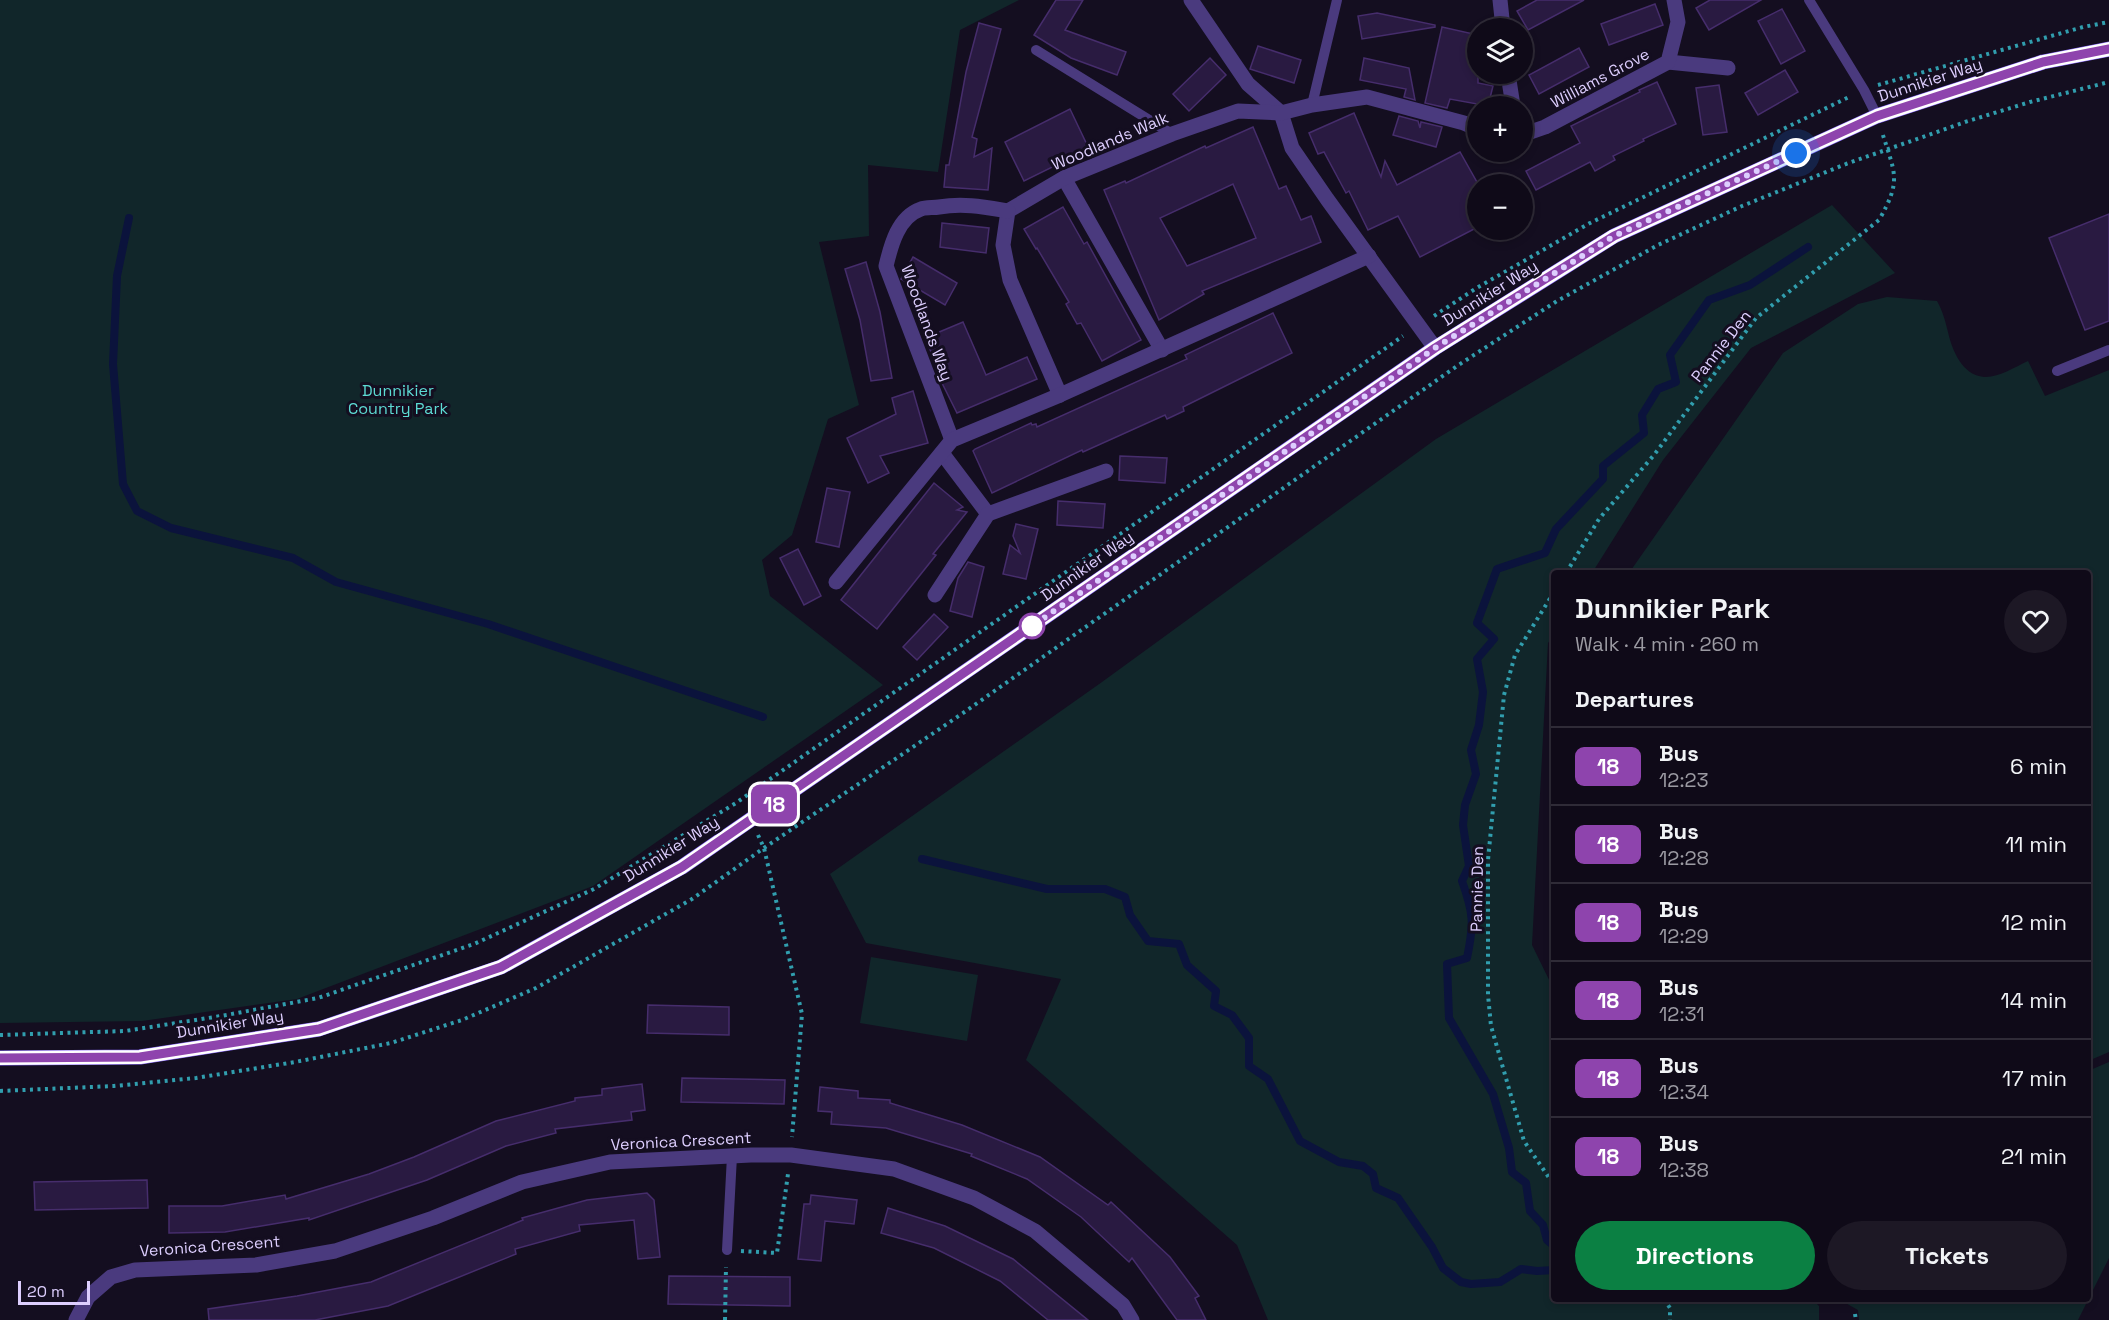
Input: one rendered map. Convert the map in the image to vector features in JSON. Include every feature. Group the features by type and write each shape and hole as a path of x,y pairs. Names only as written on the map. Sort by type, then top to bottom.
{"main road":[{"name":"Dunnikier Way","path":"0,1058 140,1057 319,1029 501,967 682,867 1435,348 1614,236 1877,116 2043,62 2109,49"}],"street":[{"path":"1191,0 1248,84 1281,113 1292,148 1435,348"},
{"path":"1500,0 1502,18"},
{"name":"Williams Grove","path":"1533,131 1668,62 1678,22 1674,0"},
{"path":"1668,62 1728,68"},
{"name":"Woodlands Walk","path":"1008,211 1064,178 1172,134 1238,111 1281,113 1312,105 1367,98 1467,124"},
{"path":"1064,178 1162,350"},
{"name":"Woodlands Way","path":"952,440 886,266 890,246 907,218 920,209 960,204 1008,211"},
{"path":"1008,211 1003,245 1010,280 1060,395"},
{"path":"836,582 952,440 1162,350 1369,256"},
{"path":"942,453 988,514"},
{"path":"935,595 988,514 1106,471"},
{"name":"Veronica Crescent","path":"76,1320 88,1297 111,1277 135,1270 256,1264 335,1251 433,1218 522,1182 610,1162 791,1155 894,1169 974,1198 1035,1231 1123,1305 1132,1320"}],"lane":[{"path":"1312,105 1337,0"},
{"path":"1809,0 1864,90 1877,116"},
{"path":"1036,50 1172,134"},
{"path":"2057,371 2109,350"},
{"path":"727,1250 732,1156"}],"path":[{"path":"0,1035 125,1031 318,998 474,944 594,889 736,803 1474,289 1590,223 1864,90 2083,27 2109,22"},
{"path":"725,1320 727,1250 777,1253 791,1155 802,1014 764,848 966,711 1456,366 1557,301 1658,245 1742,206 1887,148 2030,102 2109,82"},
{"name":"Pannie Den","path":"1568,570 1599,519 1654,455 1756,318 1879,220 1891,199 1896,176 1877,116"},
{"name":"Pannie Den","path":"1551,597 1515,655 1504,695 1488,860 1488,994 1491,1026 1524,1142 1551,1181"},
{"path":"1666,1302 1670,1308 1670,1320"},
{"path":"1855,1314 1856,1320"}],"green space":[{"name":"Dunnikier Country Park","path":"0,0 1019,0 960,30 938,172 868,165 869,236 819,242 859,405 828,419 792,535 762,560 770,596 883,685 593,886 297,999 142,1021 0,1023"},
{"path":"1832,205 1895,273 1751,348 1663,460 1594,570 1551,570 1551,638 1548,643 1532,945 1551,984 1551,1302 1815,1302 1819,1306 1819,1320 1268,1320 1237,1245 1026,1060 1061,979 866,943 830,874 1102,682 1436,439"},
{"path":"1887,297 1937,301 1944,316 1955,354 1964,367 1976,375 1995,376 2028,361 2045,396 2109,370 2109,1052 2091,1060 2091,570 1631,570 1783,353 1858,304"},
{"path":"871,957 978,975 967,1041 860,1023"},
{"path":"2109,1062 2109,1258 2091,1294 2091,1070"},
{"path":"1844,1302 2087,1302 2078,1320 1859,1320 1858,1310"}],"building":[{"path":"1056,0 1083,0 1065,30 1126,52 1117,75 1071,58 1034,35"},
{"path":"1537,0 1584,0 1533,27 1533,18 1521,18 1517,11"},
{"path":"1710,0 1761,0 1709,30 1696,8"},
{"path":"1655,4 1663,25 1609,45 1601,24"},
{"path":"1782,9 1805,51 1781,64 1758,21"},
{"path":"1377,13 1435,25 1435,27 1362,39 1358,16"},
{"path":"979,23 1001,29 972,137 977,139 974,157 992,148 988,190 944,187 946,165 949,165 966,72"},
{"path":"1442,27 1467,33 1467,84 1493,86 1490,96 1467,96 1467,102 1450,99 1447,108 1425,103"},
{"path":"1258,46 1301,60 1294,83 1250,69"},
{"path":"1579,48 1589,67 1539,94 1533,83 1533,73"},
{"path":"1210,58 1226,75 1189,111 1173,94"},
{"path":"1364,58 1409,68 1415,100 1404,97 1406,89 1360,80"},
{"path":"1785,70 1798,92 1758,115 1745,93"},
{"path":"1657,82 1676,124 1613,156 1615,160 1595,171 1590,162 1536,190 1533,184 1533,174 1528,174 1526,171 1580,143 1571,126 1640,92 1639,90"},
{"path":"1719,85 1727,132 1703,135 1696,88"},
{"path":"1070,109 1089,149 1024,181 1005,142"},
{"path":"1354,113 1381,177 1385,161 1397,185 1460,152 1472,174 1467,174 1467,233 1420,257 1398,216 1368,230 1349,191 1346,193 1324,152 1318,154 1309,133"},
{"path":"1399,116 1418,121 1420,128 1421,122 1442,127 1436,147 1393,135"},
{"path":"1253,127 1279,189 1286,186 1301,220 1311,216 1321,242 1202,291 1204,294 1159,320 1104,190 1125,181 1126,183 1205,146 1206,148","holes":["1233,184 1256,238 1187,266 1160,218"]},
{"path":"1063,207 1084,244 1087,242 1141,340 1102,361 1081,323 1077,324 1066,304 1069,302 1024,229"},
{"path":"2109,214 2109,321 2085,330 2049,238"},
{"path":"942,223 989,228 986,253 940,247"},
{"path":"913,257 957,283 945,305 901,279"},
{"path":"866,262 880,312 892,378 871,381 860,320 845,269"},
{"path":"1273,313 1292,353 1183,407 1184,411 1167,419 1165,415 1083,452 1082,450 992,493 973,451 975,449 1031,423 1036,424 1037,427 1187,359 1185,355"},
{"path":"963,322 986,375 1027,357 1037,379 957,413 942,383 944,382 925,338"},
{"path":"913,391 928,443 880,456 889,473 868,483 847,438 896,414 892,398"},
{"path":"1120,456 1167,458 1165,483 1119,480"},
{"path":"934,483 963,507 957,510 967,512 877,629 841,600"},
{"path":"827,488 850,492 839,547 816,542"},
{"path":"1058,501 1105,504 1103,528 1057,525"},
{"path":"1016,524 1038,529 1026,579 1003,574 1010,545 1020,553 1013,536"},
{"path":"798,549 821,596 804,605 780,558"},
{"path":"968,562 984,567 972,617 950,611 958,578"},
{"path":"934,614 948,627 917,660 903,647"},
{"path":"648,1005 729,1007 729,1035 647,1033"},
{"path":"682,1078 785,1080 784,1104 681,1102"},
{"path":"642,1084 645,1110 631,1112 632,1120 555,1129 556,1133 506,1146 427,1180 309,1220 309,1218 225,1232 169,1233 169,1206 222,1206 285,1195 286,1199 369,1174 496,1121 575,1101 575,1098 602,1095 602,1089"},
{"path":"820,1087 858,1091 858,1098 890,1100 890,1103 962,1125 1040,1157 1108,1205 1111,1202 1170,1257 1199,1296 1195,1298 1206,1320 1177,1320 1132,1258 1129,1262 1081,1217 1027,1179 971,1156 972,1154 886,1128 831,1124 832,1112 818,1111"},
{"path":"147,1180 148,1208 35,1210 34,1182"},
{"path":"647,1193 654,1200 660,1257 638,1259 634,1220 579,1225 580,1231 515,1249 516,1254 388,1306 315,1320 209,1320 208,1309 371,1282 523,1220 522,1218 587,1200"},
{"path":"811,1195 857,1200 854,1224 825,1221 821,1261 798,1259 804,1204 810,1204"},
{"path":"888,1208 945,1226 1013,1259 1088,1320 1048,1320 1000,1281 934,1248 881,1233"},
{"path":"669,1276 790,1277 790,1306 668,1304"}],"waterway":[{"path":"129,218 117,276 113,364 123,484 137,511 171,528 293,558 336,582 488,624 763,717"},
{"path":"1551,1243 1547,1240 1543,1225 1530,1211 1526,1183 1512,1172 1509,1148 1493,1094 1449,1018 1447,964 1467,958 1472,927 1471,911 1462,881 1469,866 1463,825 1465,805 1476,774 1471,750 1479,725 1483,692 1477,659 1494,639 1477,623 1497,569 1545,553 1556,529 1603,479 1603,466 1644,433 1642,415 1658,389 1676,382 1670,355 1709,300 1750,285 1808,247"},
{"path":"922,859 1047,889 1105,889 1125,897 1130,915 1148,941 1179,944 1187,965 1216,991 1214,1006 1232,1015 1249,1038 1249,1066 1268,1079 1300,1141 1339,1162 1363,1166 1373,1174 1376,1188 1398,1198 1432,1247 1443,1268 1461,1282 1471,1284 1500,1282 1521,1269 1551,1270"}],"bus line":[{"name":"18","path":"0,1058 140,1057 319,1029 501,967 682,867 1435,348 1614,236 1877,116 2043,62 2109,49"}],"route":[{"path":"1032,626 1025,631 1435,348 1614,236 1796,153"}]}
